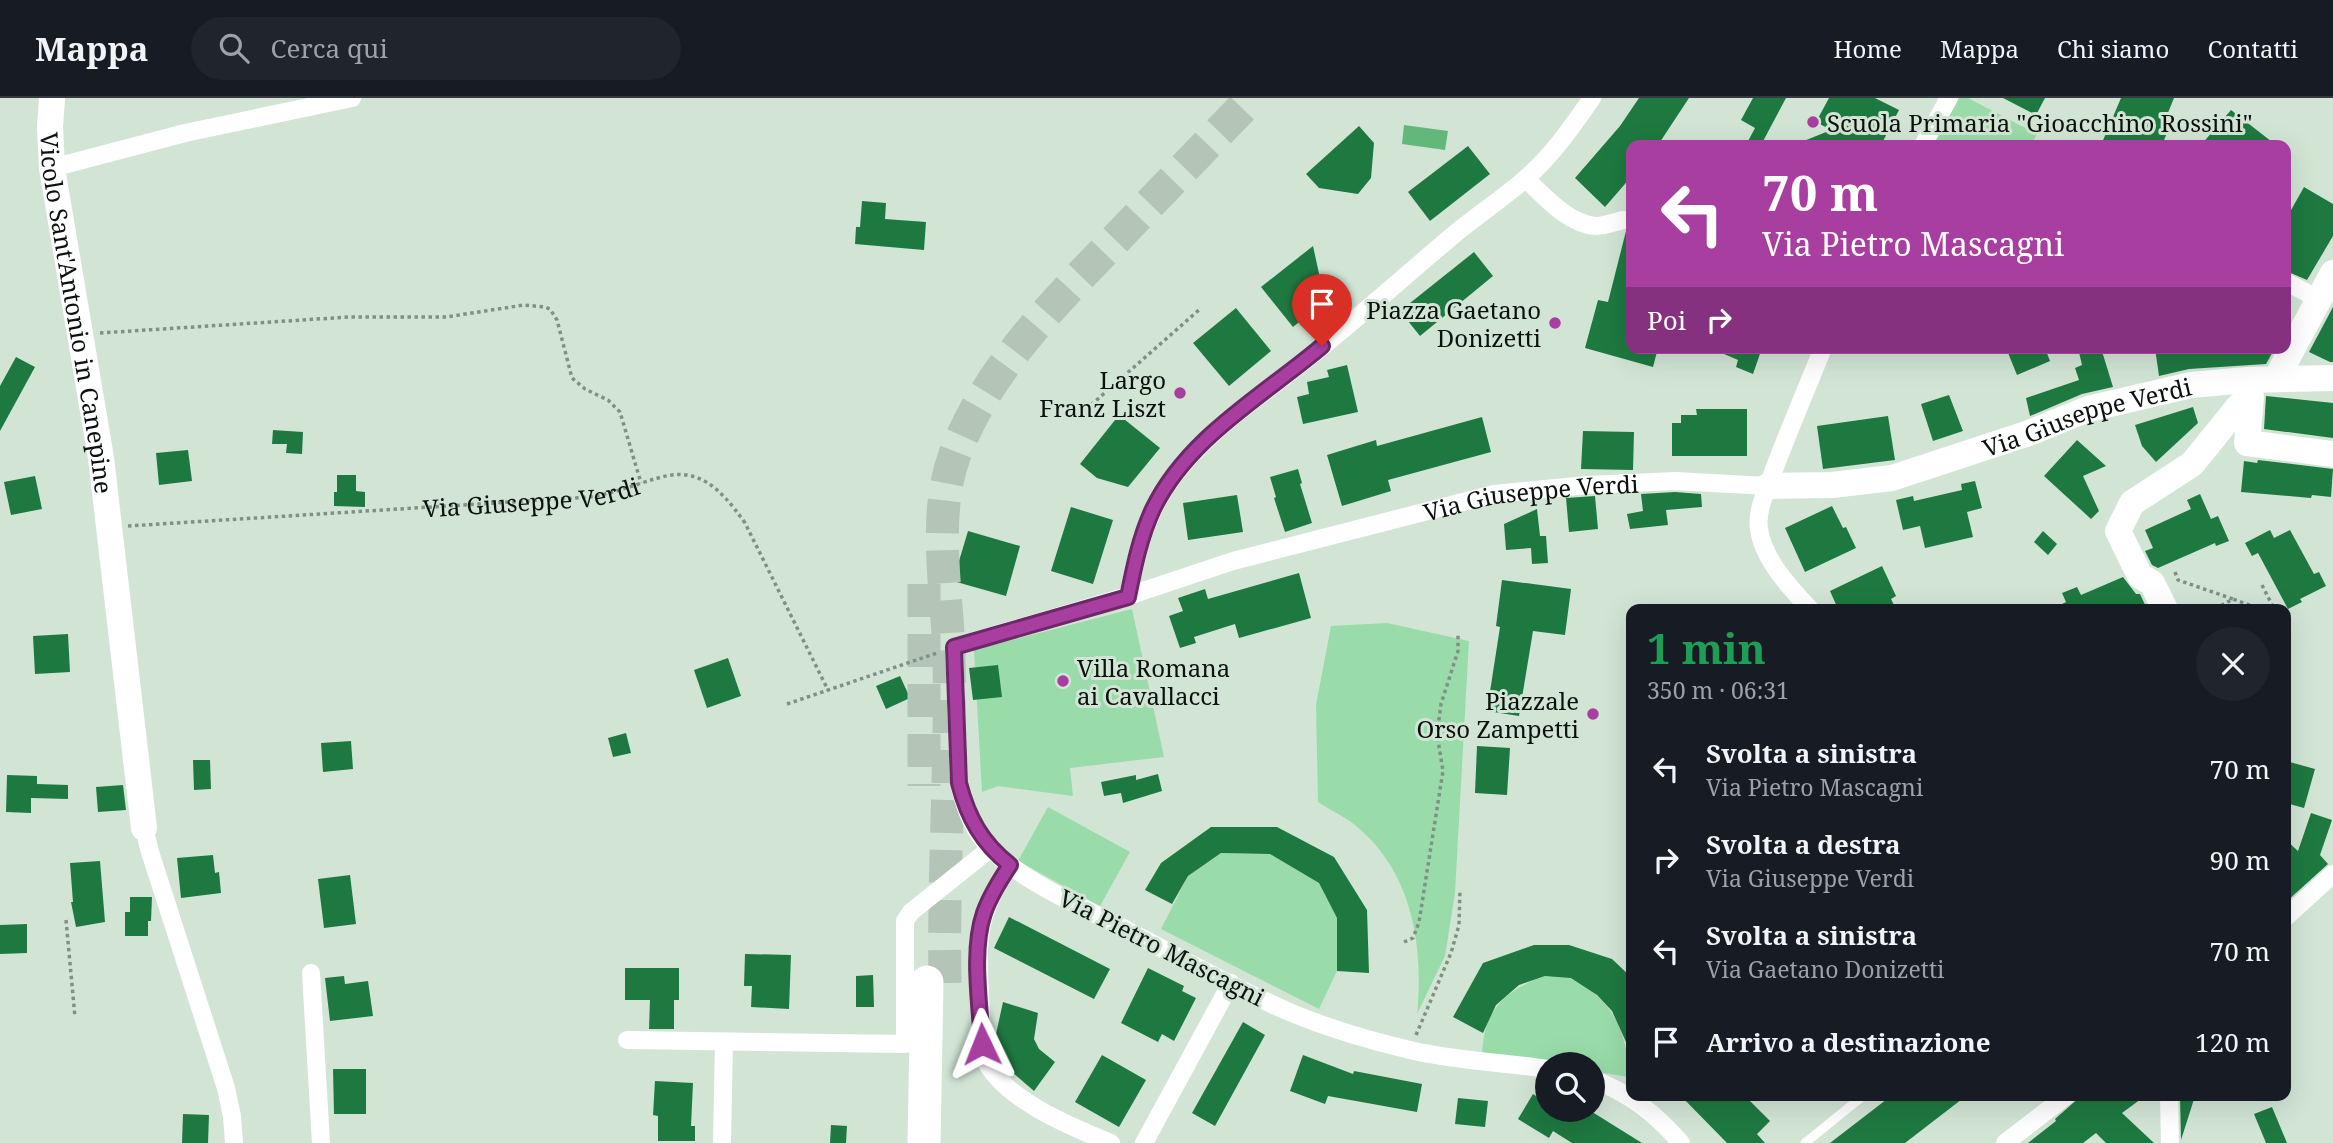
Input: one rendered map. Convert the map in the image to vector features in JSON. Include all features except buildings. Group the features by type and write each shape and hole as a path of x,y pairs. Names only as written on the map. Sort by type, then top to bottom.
{"highway":[{"path":"924,1143 936,982 943,1143"}],"main road":[{"name":"Vicolo Sant'Antonio in Canepine","path":"52,98 51,168 99,449 144,828"},
{"path":"2291,351 2333,273"},
{"path":"2276,379 2289,354"},
{"name":"Via Giuseppe Verdi","path":"1768,486 1832,485 1892,478 2029,433 2088,410 2191,385 2245,395 2276,379 2333,377"},
{"path":"2245,395 2247,443 2333,454"},
{"path":"2162,604 2152,583 2140,576 2118,531 2132,503 2192,464 2245,395"}],"street":[{"path":"51,168 185,132 352,98"},
{"path":"1128,597 1137,554 1152,512 1173,478 1199,446 1460,230 1526,179 1571,128 1592,98"},
{"path":"1926,140 1949,98"},
{"path":"1526,179 1561,211 1583,223 1600,225 1623,220"},
{"path":"2291,285 2319,299"},
{"path":"1806,604 1779,571 1762,540 1759,519 1768,486 1821,354"},
{"name":"Via Giuseppe Verdi","path":"954,647 1128,597 1233,561 1494,494 1587,485 1675,481 1768,486"},
{"name":"Via Pietro Mascagni","path":"954,647 959,783 970,819 991,848 1010,865 1101,916 1312,1021 1432,1055 1535,1068"},
{"path":"144,828 224,1082 232,1116 234,1143"},
{"path":"627,1040 905,1044 905,921 911,912 991,848"},
{"path":"1010,865 993,893 980,929 978,947 983,1055 989,1069 1006,1086 1049,1114 1111,1143"},
{"path":"2291,912 2333,874"},
{"path":"311,973 321,1143"},
{"path":"1144,1143 1231,983"},
{"path":"722,1143 724,1042"},
{"path":"1605,1085 1626,1094"},
{"path":"1638,1101 1661,1120 1681,1143"},
{"path":"2006,1143 2060,1101"},
{"path":"2169,1101 2170,1143"}],"lane":[{"path":"1805,1143 1857,1101"}],"path":[{"path":"80,334 349,317 446,317 524,305 545,307 550,309 557,320 572,378 585,390 608,400 620,412 641,483"},
{"path":"1091,405 1199,309"},
{"name":"Via Giuseppe Verdi","path":"108,527 590,497 624,490 671,473 688,474 704,481 729,502 752,537 828,690"},
{"path":"2175,572 2178,580 2246,604"},
{"path":"2262,585 2272,604"},
{"path":"2224,604 2233,599"},
{"path":"1404,942 1413,938 1419,922 1443,771 1438,724 1441,704 1458,651 1458,633"},
{"path":"787,704 954,647"},
{"path":"1409,1050 1451,953 1459,925 1460,890"},
{"path":"66,920 75,1017"}],"shaded area":[{"path":"1959,98 1968,98 2037,134 2034,140 1936,140"},
{"path":"1404,125 1448,131 1445,150 1402,144"},
{"path":"1132,609 1164,757 1070,768 1073,796 998,786 982,792 974,650"},
{"path":"1387,623 1469,641 1455,893 1445,956 1417,1014 1419,988 1415,936 1402,887 1390,864 1374,843 1351,822 1318,802 1316,705 1331,626"},
{"path":"1048,807 1130,852 1100,906 1018,861"},
{"path":"1221,853 1270,854 1319,883 1337,918 1337,971 1319,1009 1161,929 1188,876"},
{"path":"1545,976 1562,976 1574,979 1596,995 1619,1026 1626,1050 1626,1077 1605,1073 1605,1052 1535,1052 1535,1062 1482,1055 1487,1025 1492,1014 1508,995"}],"tunnel":[{"path":"945,983 949,654 942,527 948,477 955,454 985,394 1024,339 1069,288 1252,98"},
{"path":"924,584 924,786"}],"place":[{"name":"Scuola Primaria \"Gioacchino Rossini\"","path":"1813,122"},
{"name":"Piazza Gaetano Donizetti","path":"1555,323"},
{"name":"Largo Franz Liszt","path":"1180,393"},
{"name":"Villa Romana ai Cavallacci","path":"1063,681"},
{"name":"Piazzale Orso Zampetti","path":"1593,714"}],"route":[{"path":"982,1044 978,947 980,929 985,910 1010,865 978,833 963,801 959,783 954,647 1128,597 1145,528 1165,488 1180,468 1210,435 1322,346"}]}
